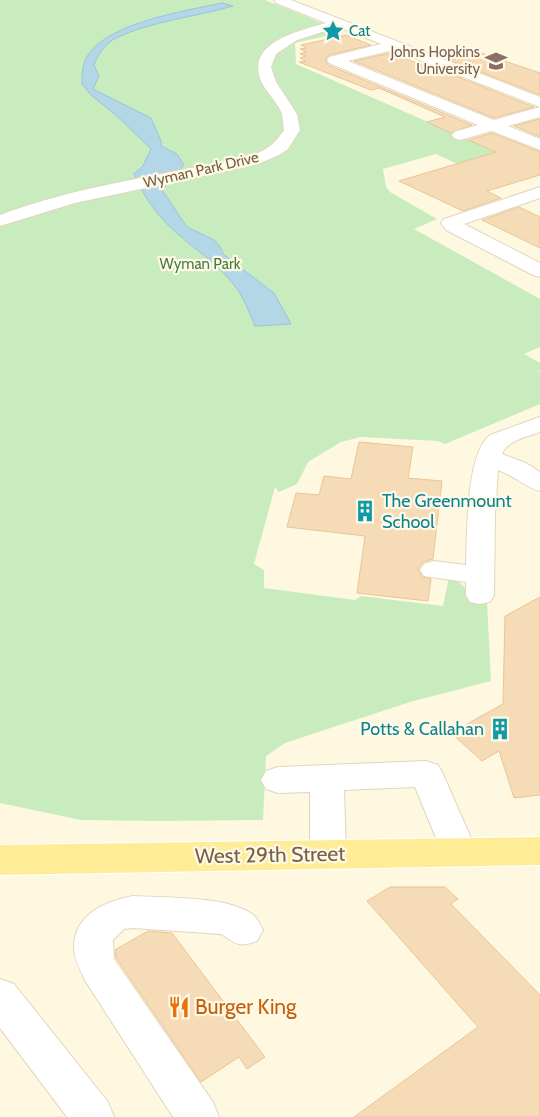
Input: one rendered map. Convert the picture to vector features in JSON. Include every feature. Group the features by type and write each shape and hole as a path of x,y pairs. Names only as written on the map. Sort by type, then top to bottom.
{"main road":[{"name":"West 29th Street","path":"0,860 540,852"}],"street":[{"path":"280,0 540,102"},
{"name":"Wyman Park Drive","path":"0,221 31,209 226,166 256,158 276,150 286,141 292,130 289,112 270,84 264,70 263,64 268,53 278,43 289,38 338,23"},
{"path":"396,45 334,60 540,146"},
{"path":"340,80 367,74"},
{"path":"460,135 540,112"},
{"path":"537,196 450,223 540,271"},
{"path":"434,570 480,585 483,495 488,461 494,444 540,424"},
{"path":"488,461 517,468 540,483"},
{"path":"278,780 426,774 459,852"},
{"path":"327,778 328,854"},
{"path":"198,1117 100,970 94,959 92,947 94,936 108,918 119,913 133,912 221,918 235,923 244,930"},
{"path":"0,997 93,1117"}],"green space":[{"name":"Wyman Park","path":"0,0 265,0 344,32 295,43 296,64 503,155 464,167 436,154 383,169 386,187 390,192 437,219 414,229 540,299 540,347 524,354 540,363 540,370 538,371 540,372 540,404 445,444 438,441 361,437 341,442 308,462 297,484 279,492 275,487 254,564 264,570 264,588 355,600 361,596 443,606 449,577 453,578 487,602 491,681 410,702 285,743 266,756 263,820 81,820 0,803"}],"water":[{"path":"222,3 233,6 144,27 112,40 103,49 94,65 99,76 93,89 151,118 161,141 161,146 177,154 184,165 162,190 187,227 214,240 224,255 274,293 291,324 255,326 246,304 227,276 168,225 153,208 145,195 134,174 143,166 151,149 118,117 91,95 82,84 84,64 92,50 105,39 123,29 165,15"}],"building":[{"path":"346,35 371,45 329,55 325,59 328,65 472,125 451,133 427,122 445,117 379,88 371,90 299,62 306,61 300,58 306,56 300,54 306,52 300,49 307,48 301,45"},
{"path":"391,53 425,66 428,65 534,107 494,118 354,61"},
{"path":"481,53 540,73 540,95 450,60"},
{"path":"540,119 540,137 514,126"},
{"path":"492,133 540,152 540,175 487,191 501,198 463,211 399,181 496,152 468,140"},
{"path":"519,207 540,217 540,248 482,220"},
{"name":"The Greenmount School","path":"359,442 413,447 408,478 442,481 433,559 423,562 418,569 422,577 431,579 428,601 357,593 365,536 287,527 296,493 319,495 324,476 351,479"},
{"path":"540,597 540,795 514,798 499,751 482,761 451,733 503,704 505,616"},
{"path":"390,887 445,887 458,899 451,904 540,995 540,1117 354,1117 478,1027 367,901"},
{"name":"Burger King","path":"148,931 172,933 265,1057 247,1069 239,1057 201,1082 116,958 115,950"}],"place":[{"name":"Cat","path":"333,31"},
{"name":"Johns Hopkins University","path":"496,61"},
{"name":"The Greenmount School","path":"365,511"},
{"name":"Potts & Callahan","path":"500,729"},
{"name":"Burger King","path":"179,1007"}]}
